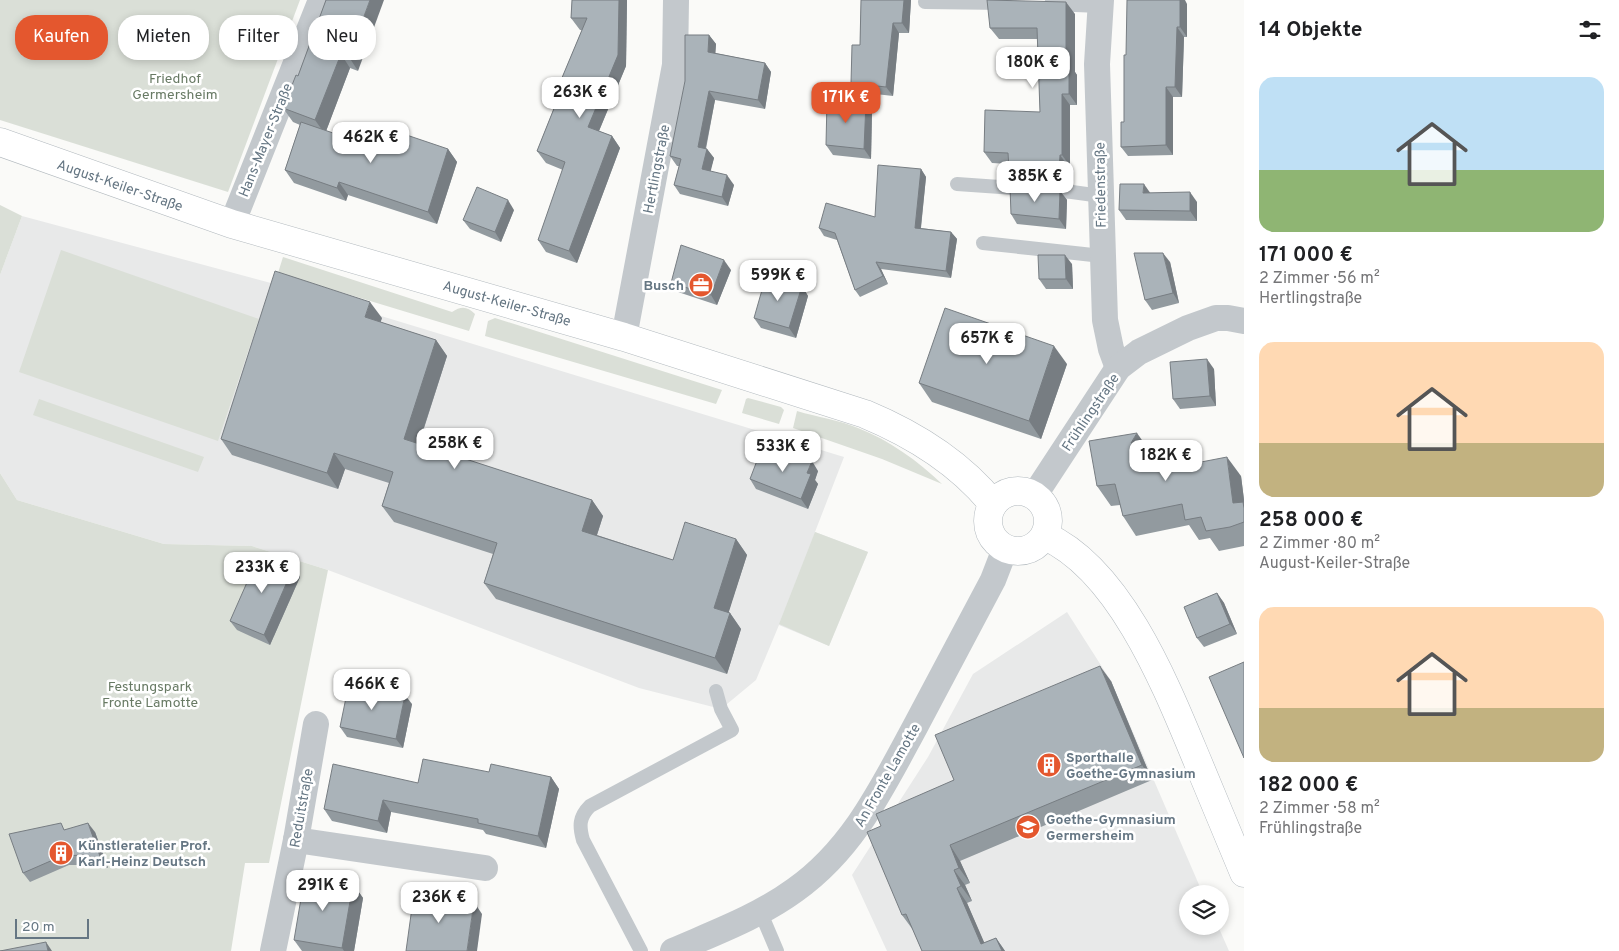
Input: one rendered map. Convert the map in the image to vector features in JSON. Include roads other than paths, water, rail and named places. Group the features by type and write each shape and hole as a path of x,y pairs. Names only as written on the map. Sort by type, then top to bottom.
{"street":[{"name":"Hans-Mayer-Straße","path":"232,224 321,0"},
{"name":"Hertlingstraße","path":"624,337 676,65 676,0"},
{"name":"Friedenstraße","path":"1101,3 1097,64 1104,320 1118,368"},
{"name":"August-Keiler-Straße","path":"0,142 232,224 624,337 865,414 890,424 932,449 982,490 993,504"},
{"name":"Frühlingstraße","path":"1034,496 1118,368 1139,352 1188,328 1216,318 1244,321"},
{"path":"1017,491 1034,496 1041,501 1046,509 1048,527 1045,536 1032,549 1023,552 1005,549 992,538 988,529 989,512 993,504 1000,497 1017,491"},
{"path":"1045,536 1071,551 1094,571 1115,598 1140,636 1169,692 1244,873"},
{"name":"An Fronte Lamotte","path":"684,948 760,912 795,890 813,876 840,848 861,822 940,681 993,580 1005,549"},
{"name":"Reduitstraße","path":"273,951 296,840 316,724"},
{"path":"296,840 485,868"}],"lane":[{"path":"925,2 1018,3"},
{"path":"1037,3 1101,3"},
{"path":"957,184 1072,192 1101,196"},
{"path":"983,243 1102,256"},
{"path":"641,951 583,840 580,827 581,819 584,812 590,806 732,730 721,709 716,691"},
{"path":"760,912 777,951"}],"place":[{"name":"Busch","path":"701,285"},
{"name":"Sporthalle Goethe-Gymnasium","path":"1049,765"},
{"name":"Goethe-Gymnasium Germersheim","path":"1028,827"},
{"name":"Künstleratelier Prof. Karl-Heinz Deutsch","path":"61,853"}],"park label":[{"name":"Friedhof Germersheim","path":"175,86"},
{"name":"Festungspark Fronte Lamotte","path":"150,694"}]}
